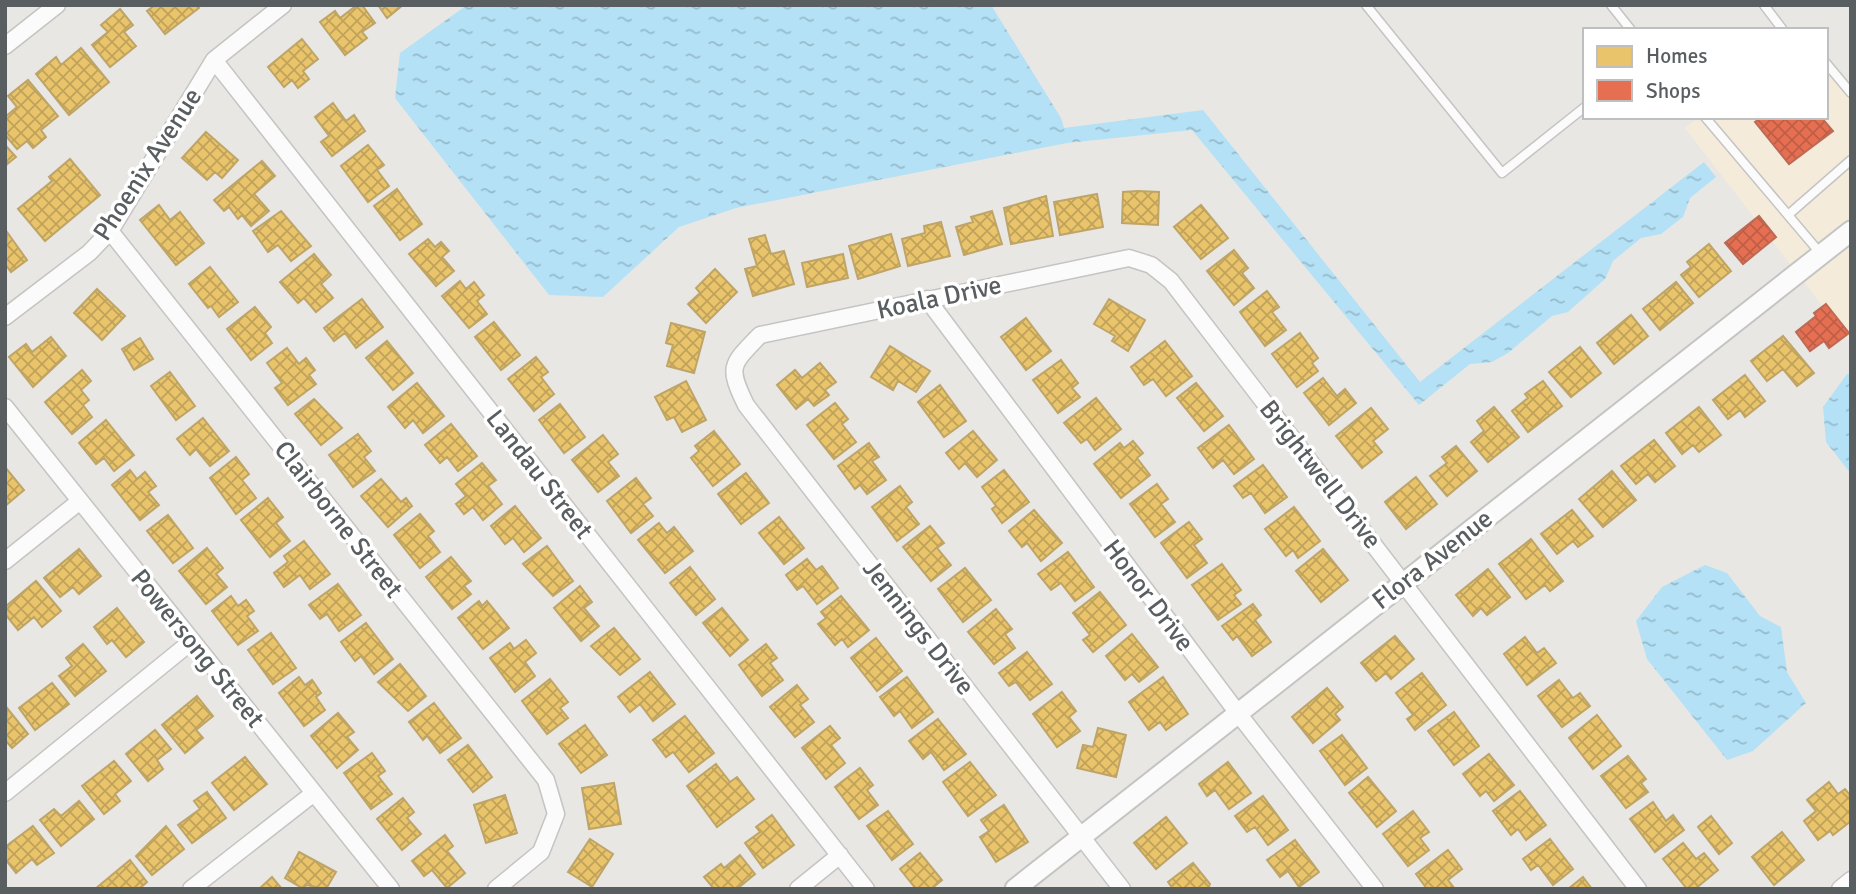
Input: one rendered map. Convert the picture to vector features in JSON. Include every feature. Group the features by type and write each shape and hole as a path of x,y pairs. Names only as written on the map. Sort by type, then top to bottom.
{"street":[{"path":"5,46 57,5"},
{"name":"Phoenix Avenue","path":"5,317 89,253 110,231 214,60 283,5"},
{"name":"Landau Street","path":"214,60 866,889"},
{"name":"Clairborne Street","path":"110,231 546,780 556,814 541,852 496,889"},
{"name":"Flora Avenue","path":"1015,889 1404,580 1821,254 1849,236"},
{"name":"Koala Drive","path":"737,359 760,335 1129,258 1151,265"},
{"name":"Brightwell Drive","path":"1151,265 1171,281 1404,580 1638,889"},
{"name":"Honor Drive","path":"927,299 1237,712 1375,889"},
{"name":"Jennings Drive","path":"737,359 733,377 746,405 1122,889"},
{"name":"Powersong Street","path":"5,407 391,889"},
{"path":"5,561 80,501"},
{"path":"5,793 192,641"},
{"path":"191,889 314,793"},
{"path":"798,889 840,855"},
{"path":"1840,889 1851,880"}],"lane":[{"path":"1366,5 1502,173 1583,109"},
{"path":"1611,5 1629,28"},
{"path":"1764,5 1781,28"},
{"path":"1828,65 1851,93"},
{"path":"1707,119 1821,254"},
{"path":"1788,215 1851,160"}],"shaded area":[{"path":"1828,58 1851,86 1851,343 1685,128 1696,119 1828,119"}],"water":[{"path":"467,5 991,5 1061,118 1064,128 1203,110 1420,382 1704,162 1716,177 1690,198 1683,217 1661,234 1641,238 1613,261 1605,279 1568,312 1552,316 1508,353 1492,362 1470,364 1419,405 1192,130 1067,143 736,208 679,227 603,297 549,295 395,98 400,53"},
{"path":"1847,374 1851,374 1851,474 1826,442 1823,407"},
{"path":"1705,565 1727,573 1760,616 1781,627 1787,672 1806,703 1753,751 1727,760 1647,659 1636,621 1662,587"}],"building: Homes":[{"path":"155,5 196,5 199,8 165,34 147,11"},
{"path":"357,5 362,5 375,23 362,32 367,38 345,55 320,22 335,11 340,18"},
{"path":"378,5 403,5 387,18"},
{"path":"120,9 133,25 124,32 136,46 110,67 92,45 108,32 101,25"},
{"path":"302,39 318,59 303,71 309,79 298,88 292,80 284,87 268,67"},
{"path":"81,48 109,82 69,115 36,74 56,57 61,65"},
{"path":"28,80 58,116 41,130 46,137 33,148 27,141 17,149 5,135 5,117 17,107 8,96"},
{"path":"333,103 346,121 354,115 365,131 332,156 321,142 329,136 315,117"},
{"path":"206,132 238,160 222,178 215,172 207,180 182,158"},
{"path":"5,145 16,157 5,166"},
{"path":"368,145 384,165 377,170 389,186 368,202 341,166"},
{"path":"70,159 100,195 45,241 18,209 52,181 49,177"},
{"path":"262,161 275,176 254,194 269,211 251,226 242,215 238,219 229,207 224,211 214,200"},
{"path":"397,189 422,224 400,240 374,206"},
{"path":"1123,192 1159,192 1158,225 1122,223"},
{"path":"1097,194 1103,227 1060,235 1054,202"},
{"path":"1046,196 1053,236 1011,244 1004,208"},
{"path":"159,205 170,220 180,212 204,243 176,265 140,220"},
{"path":"1201,205 1228,238 1201,259 1174,227"},
{"path":"281,211 311,246 291,261 278,245 268,252 253,231"},
{"path":"992,211 1002,244 964,255 956,227 973,222 971,217"},
{"path":"941,222 950,256 908,266 902,239 925,233 924,226"},
{"path":"7,232 27,260 11,272 5,264"},
{"path":"891,234 900,266 858,279 849,246"},
{"path":"765,235 771,254 784,251 794,284 753,296 745,269 757,266 749,239"},
{"path":"428,239 435,247 441,242 449,251 442,257 454,271 436,286 409,254"},
{"path":"1709,244 1731,271 1699,297 1681,275 1691,267 1687,262"},
{"path":"1234,250 1248,268 1242,273 1254,288 1234,305 1207,271"},
{"path":"314,254 331,275 321,284 333,298 316,312 304,298 298,303 280,282"},
{"path":"843,254 848,278 807,287 802,263"},
{"path":"210,267 238,302 219,317 189,284"},
{"path":"715,269 737,292 706,323 688,304 700,293 696,288"},
{"path":"460,281 466,289 474,282 484,295 477,301 487,314 469,328 442,296"},
{"path":"1676,282 1693,303 1660,330 1643,309"},
{"path":"97,289 125,316 102,340 74,313"},
{"path":"1267,291 1279,307 1272,312 1286,330 1265,346 1240,312"},
{"path":"362,299 383,327 356,348 345,333 334,341 324,328"},
{"path":"1109,299 1145,320 1128,351 1112,341 1115,336 1094,324"},
{"path":"255,307 271,327 265,333 272,343 251,360 227,329"},
{"path":"1631,315 1648,336 1614,364 1597,343"},
{"path":"1026,318 1051,351 1026,370 1001,337"},
{"path":"494,322 520,355 501,370 475,337"},
{"path":"671,323 705,332 694,373 667,366 673,345 666,343"},
{"path":"1300,333 1318,358 1312,363 1318,371 1297,387 1272,354"},
{"path":"1783,336 1814,373 1797,386 1783,369 1767,381 1751,361"},
{"path":"51,337 66,356 33,387 9,357 26,344 32,352"},
{"path":"140,338 153,359 134,370 122,349"},
{"path":"387,341 413,373 393,390 366,358"},
{"path":"1165,341 1192,376 1166,396 1153,379 1144,385 1131,367"},
{"path":"890,346 930,371 916,392 898,381 893,390 871,377"},
{"path":"1580,347 1601,373 1571,397 1549,372"},
{"path":"287,348 299,364 306,358 315,370 309,375 316,384 288,405 275,388 282,383 267,363"},
{"path":"536,357 548,372 541,377 554,394 534,411 508,379"},
{"path":"1061,360 1078,383 1072,388 1080,397 1058,413 1033,380"},
{"path":"820,363 836,382 825,390 829,395 814,406 808,399 796,409 777,385 795,370 802,378"},
{"path":"82,370 91,381 81,390 89,400 83,405 92,417 72,434 45,402"},
{"path":"170,372 195,406 176,420 151,386"},
{"path":"1745,375 1765,401 1745,417 1740,410 1728,419 1713,400"},
{"path":"1323,378 1337,396 1345,389 1356,403 1329,425 1304,393"},
{"path":"686,381 706,420 682,432 674,417 667,420 655,397"},
{"path":"1543,381 1562,406 1528,432 1512,411 1528,398 1525,394"},
{"path":"417,383 444,416 423,433 413,420 405,428 388,407"},
{"path":"1196,383 1223,416 1204,431 1177,398"},
{"path":"940,385 966,421 944,437 918,402"},
{"path":"1096,398 1121,429 1095,450 1087,439 1081,443 1064,423"},
{"path":"314,399 342,428 321,445 295,414"},
{"path":"835,403 848,419 842,424 856,442 834,459 807,425"},
{"path":"560,404 585,437 564,453 539,420"},
{"path":"1494,407 1519,437 1488,462 1471,442 1484,431 1477,421"},
{"path":"1699,407 1721,435 1699,452 1693,445 1682,454 1666,433"},
{"path":"1371,408 1388,429 1373,441 1382,452 1362,468 1336,436"},
{"path":"203,418 229,451 210,466 196,449 190,455 177,439"},
{"path":"106,420 134,455 114,471 104,458 96,464 79,443"},
{"path":"451,424 477,456 458,471 447,457 440,463 425,445"},
{"path":"1229,425 1254,459 1234,474 1223,460 1213,468 1198,448"},
{"path":"714,431 740,464 713,486 691,458 699,451 695,446"},
{"path":"973,431 997,460 977,477 965,463 959,469 946,453"},
{"path":"358,434 371,451 364,457 375,471 353,487 329,455"},
{"path":"603,435 618,454 608,462 619,476 598,492 572,460"},
{"path":"1654,440 1675,466 1655,482 1648,474 1636,484 1621,466"},
{"path":"1133,441 1143,453 1137,458 1150,475 1121,498 1094,464 1120,443 1124,448"},
{"path":"869,443 879,457 872,461 886,480 867,494 860,485 855,489 838,466"},
{"path":"1456,446 1477,471 1447,496 1430,476 1447,463 1442,457"},
{"path":"236,457 249,474 242,480 256,498 236,514 210,478"},
{"path":"482,463 496,480 488,486 502,504 483,520 473,507 464,514 456,504 466,496 456,484"},
{"path":"1263,465 1287,497 1265,513 1251,493 1243,498 1234,486"},
{"path":"5,467 24,490 5,506"},
{"path":"130,470 137,479 145,472 156,486 148,492 159,505 140,520 112,485"},
{"path":"1004,470 1029,502 1002,523 992,509 996,506 982,487"},
{"path":"1612,471 1636,500 1603,527 1579,499"},
{"path":"746,473 769,503 741,524 718,494"},
{"path":"1416,477 1437,504 1406,529 1385,502"},
{"path":"636,478 651,498 643,504 653,516 631,533 607,501"},
{"path":"381,479 401,502 406,498 412,506 388,527 361,496"},
{"path":"1157,484 1168,499 1161,504 1175,522 1155,537 1130,504"},
{"path":"900,486 912,502 906,507 919,524 897,541 872,507"},
{"path":"268,498 283,517 276,523 290,541 270,557 241,520"},
{"path":"515,506 541,538 524,552 513,538 505,544 491,526"},
{"path":"1294,507 1320,541 1298,558 1293,550 1286,556 1265,529"},
{"path":"1034,510 1062,543 1041,561 1027,543 1022,547 1009,531"},
{"path":"1572,510 1593,536 1578,547 1573,541 1557,554 1541,534"},
{"path":"420,514 434,531 428,536 440,552 420,568 394,535"},
{"path":"168,515 193,548 173,563 147,531"},
{"path":"779,517 804,548 784,564 759,533"},
{"path":"1189,522 1202,539 1194,545 1207,563 1187,578 1161,543"},
{"path":"659,523 667,533 674,527 693,551 665,573 638,540"},
{"path":"930,526 944,543 937,548 951,565 931,581 903,547"},
{"path":"1531,539 1563,581 1550,591 1545,585 1526,599 1499,564"},
{"path":"304,541 330,574 310,589 300,575 284,587 274,573 288,562 284,556"},
{"path":"547,546 573,581 553,596 523,564"},
{"path":"207,548 223,568 216,574 227,587 206,604 179,571"},
{"path":"79,549 101,576 79,594 73,587 60,597 44,578"},
{"path":"1323,549 1348,580 1321,602 1296,571"},
{"path":"1068,552 1094,587 1075,601 1061,583 1051,590 1038,574"},
{"path":"451,557 471,581 464,586 471,594 452,609 426,577"},
{"path":"807,559 816,570 822,566 838,588 817,604 803,586 797,590 786,575"},
{"path":"1222,564 1241,590 1234,595 1241,604 1218,620 1192,585"},
{"path":"690,567 715,599 696,615 670,583"},
{"path":"965,568 991,600 963,622 938,589"},
{"path":"1488,569 1510,597 1487,615 1481,608 1473,616 1456,595"},
{"path":"36,581 61,611 42,627 34,617 18,630 5,614 5,607"},
{"path":"338,584 361,615 339,631 327,614 320,619 309,605"},
{"path":"580,586 592,602 584,608 599,626 581,641 554,608"},
{"path":"1100,592 1126,625 1093,652 1083,640 1090,635 1073,613"},
{"path":"231,596 238,606 246,600 254,611 247,616 258,631 238,645 212,611"},
{"path":"841,596 869,630 848,647 842,639 835,645 818,624 826,618 821,612"},
{"path":"479,601 482,606 487,601 509,628 483,649 458,618"},
{"path":"1253,604 1261,615 1255,620 1271,642 1252,656 1237,636 1233,640 1222,626"},
{"path":"117,608 144,642 126,657 112,640 107,644 94,627"},
{"path":"722,608 748,640 730,656 703,623"},
{"path":"996,609 1012,629 1005,634 1015,648 994,664 968,632"},
{"path":"366,623 393,659 374,674 361,656 355,661 341,642"},
{"path":"614,628 640,659 620,675 591,646"},
{"path":"271,633 296,668 273,684 248,650"},
{"path":"1132,634 1158,667 1139,682 1132,674 1125,680 1106,656"},
{"path":"1395,636 1414,659 1391,679 1386,673 1376,681 1361,663"},
{"path":"1525,637 1537,653 1544,648 1556,663 1527,685 1504,654"},
{"path":"876,638 902,671 877,691 851,658"},
{"path":"526,640 536,653 525,662 535,676 515,692 490,658 510,643 514,649"},
{"path":"83,644 106,671 75,696 59,676 72,666 66,658"},
{"path":"766,644 777,658 770,663 783,680 762,696 739,665"},
{"path":"1027,652 1052,684 1030,700 1016,682 1009,686 999,673"},
{"path":"400,664 426,696 408,711 378,682"},
{"path":"650,672 675,704 653,721 640,704 630,712 618,697"},
{"path":"1422,673 1446,705 1415,730 1407,719 1413,715 1396,693"},
{"path":"299,677 305,685 312,680 321,693 316,697 325,710 304,726 279,693"},
{"path":"907,677 933,712 912,728 900,711 894,716 880,697"},
{"path":"1163,677 1188,714 1166,730 1160,722 1149,730 1129,702"},
{"path":"550,679 568,702 560,708 568,718 547,734 522,701"},
{"path":"1559,680 1573,698 1580,693 1590,706 1562,727 1538,696"},
{"path":"52,683 69,704 35,730 19,708"},
{"path":"797,685 808,699 800,705 814,722 795,737 770,707"},
{"path":"1327,688 1343,707 1335,714 1340,720 1313,743 1292,717"},
{"path":"1062,692 1076,711 1069,717 1080,731 1057,747 1033,714"},
{"path":"197,696 213,716 196,730 203,738 185,753 162,725"},
{"path":"434,703 461,738 440,753 427,736 423,740 409,722"},
{"path":"7,708 28,734 12,748 5,740"},
{"path":"1454,712 1479,746 1454,765 1428,731"},
{"path":"338,713 354,732 347,737 358,750 337,768 311,736"},
{"path":"1597,715 1621,746 1593,769 1569,738"},
{"path":"685,716 714,753 689,772 673,752 666,757 653,740"},
{"path":"938,719 966,754 944,770 931,752 923,759 909,741"},
{"path":"585,725 607,755 581,773 559,744"},
{"path":"830,726 840,738 831,745 845,763 826,779 802,748"},
{"path":"1098,728 1126,735 1116,777 1077,768 1083,745 1093,747"},
{"path":"155,730 171,749 157,760 163,769 148,781 126,754"},
{"path":"1342,735 1367,768 1345,785 1320,751"},
{"path":"468,745 492,777 473,792 448,760"},
{"path":"372,753 385,771 378,776 392,794 371,809 344,773"},
{"path":"1489,754 1514,785 1494,801 1486,791 1480,796 1463,774"},
{"path":"1628,756 1646,779 1641,783 1648,792 1626,808 1601,776"},
{"path":"245,757 267,784 234,810 212,783"},
{"path":"114,761 131,781 115,794 120,801 104,814 82,786"},
{"path":"970,762 996,795 968,816 943,782"},
{"path":"1228,762 1251,793 1229,809 1215,790 1207,796 1199,784"},
{"path":"716,764 730,782 737,777 754,799 717,827 687,786"},
{"path":"860,768 873,785 867,790 878,805 859,819 835,787"},
{"path":"1368,777 1396,811 1377,827 1349,793"},
{"path":"1829,782 1838,794 1845,789 1851,796 1851,821 1833,835 1830,831 1818,840 1804,821 1816,811 1807,800"},
{"path":"614,783 621,824 589,829 582,788"},
{"path":"1520,791 1546,825 1526,840 1518,829 1511,835 1493,811"},
{"path":"207,792 226,818 192,843 178,825 200,809 194,801"},
{"path":"505,795 517,833 486,843 474,805"},
{"path":"1263,796 1288,830 1268,845 1255,827 1247,832 1235,816"},
{"path":"403,798 414,812 407,818 421,834 402,850 377,819"},
{"path":"79,801 94,819 61,846 40,820 54,809 61,816"},
{"path":"1653,802 1666,821 1673,815 1684,830 1655,852 1630,819"},
{"path":"1004,805 1028,842 996,862 980,837 989,831 981,820"},
{"path":"888,811 913,844 892,860 867,826"},
{"path":"1413,811 1429,832 1420,838 1429,850 1408,866 1383,834"},
{"path":"772,815 794,845 763,868 745,843 760,832 756,827"},
{"path":"1711,816 1732,843 1719,854 1698,827"},
{"path":"1166,817 1187,843 1156,869 1134,843"},
{"path":"33,826 54,853 37,865 32,859 16,873 5,859 5,847"},
{"path":"166,826 184,849 152,875 136,856"},
{"path":"1782,832 1804,860 1774,885 1752,857"},
{"path":"445,835 453,846 447,851 465,873 447,888 432,870 424,876 412,861"},
{"path":"590,839 613,854 592,887 568,872"},
{"path":"1550,839 1573,869 1553,885 1538,865 1531,870 1523,859"},
{"path":"1295,840 1319,872 1299,887 1288,871 1280,877 1267,860"},
{"path":"1683,843 1696,859 1704,853 1718,870 1695,889 1687,889 1663,859"},
{"path":"1448,850 1462,869 1448,880 1455,889 1427,889 1416,874"},
{"path":"299,852 336,872 326,889 306,885 304,889 285,878"},
{"path":"920,853 942,880 931,889 916,889 900,869"},
{"path":"740,855 755,874 737,889 714,889 704,877 721,864 724,868"},
{"path":"130,860 147,882 139,889 95,889"},
{"path":"1193,863 1210,884 1208,889 1173,889 1168,882"},
{"path":"272,877 282,889 259,889"},
{"path":"1583,877 1592,889 1568,889"}],"building: Shops":[{"path":"1759,119 1823,119 1833,131 1789,164 1755,122"},
{"path":"1759,216 1776,237 1743,264 1725,243"},
{"path":"1826,304 1849,333 1829,348 1824,341 1810,351 1796,332"}]}
